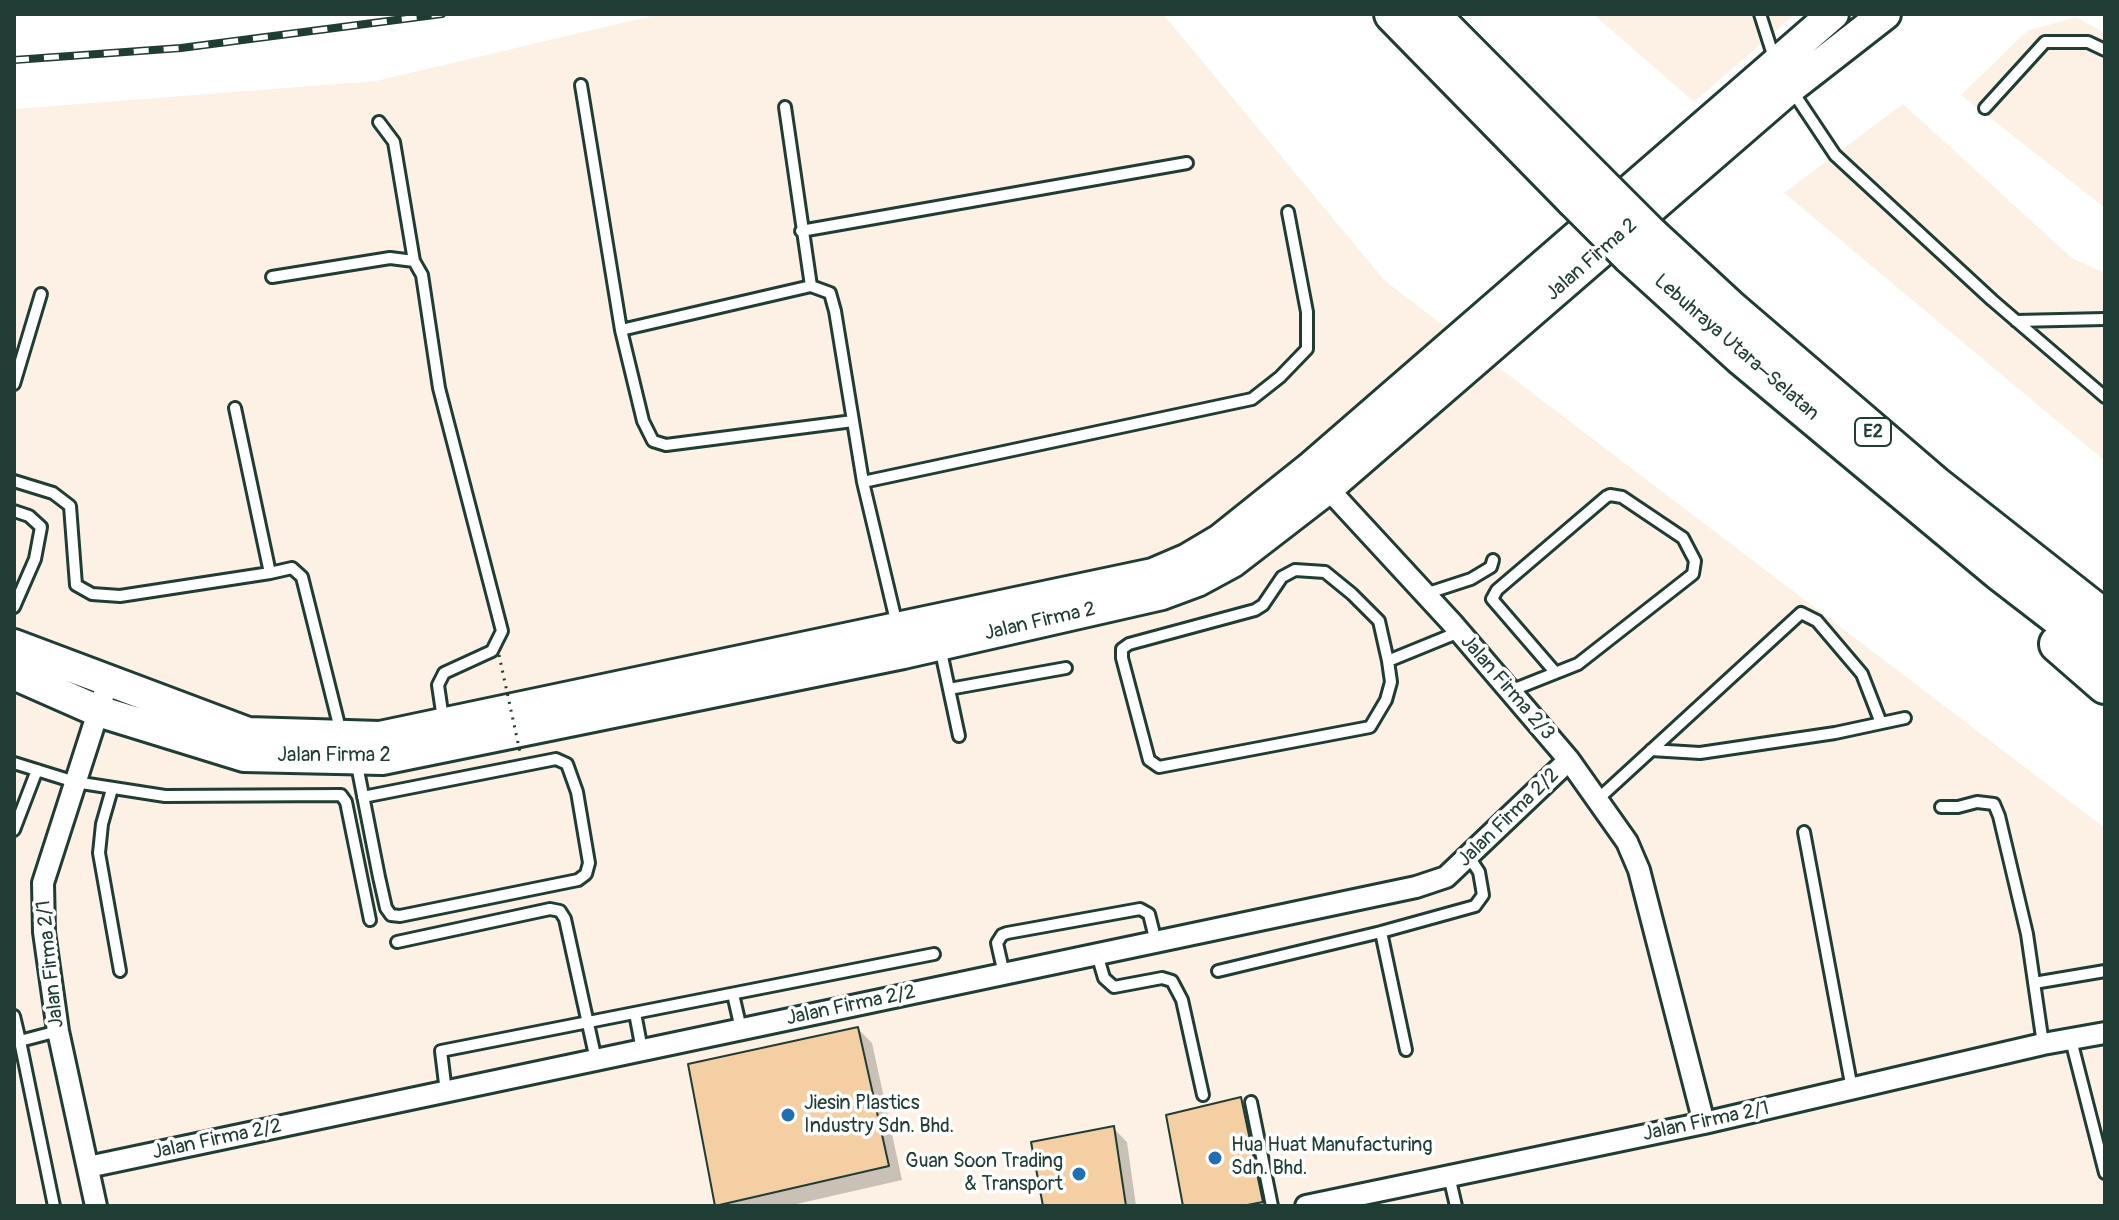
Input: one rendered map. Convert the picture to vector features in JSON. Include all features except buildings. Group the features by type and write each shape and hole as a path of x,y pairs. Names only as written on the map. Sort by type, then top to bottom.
{"highway":[{"name":"Lebuhraya Utara–Selatan","path":"1393,14 1585,190 1741,356 2000,572 2105,653"},
{"name":"Lebuhraya Utara–Selatan","path":"1430,14 1585,190"},
{"name":"Lebuhraya Utara–Selatan","path":"1640,246 1730,309 1935,485 2105,619"},
{"path":"1856,452 1874,489 2105,685"}],"main road":[{"name":"Jalan Firma 2","path":"14,674 98,711 244,756 349,747 444,723 900,641 940,645 1162,594 1197,581 1232,562 1319,478 1775,62 1833,14"},
{"name":"Jalan Firma 2","path":"14,645 248,733 349,747 382,759 900,641 1153,574 1188,559 1319,478 1790,88 1885,14"}],"street":[{"name":"Jalan Firma 2/3","path":"1319,478 1459,632 1569,760 1627,842 1639,870 1704,1123"},
{"name":"Jalan Firma 2/1","path":"96,1206 58,1031 44,932 43,883 108,681"},
{"name":"Jalan Firma 2/2","path":"88,1167 1416,887 1446,877 1569,760"},
{"name":"Jalan Firma 2/1","path":"1306,1206 1704,1123 2043,1044 2105,1033"}],"lane":[{"path":"1760,14 1775,62"},
{"path":"1985,108 2045,42 2088,42 2105,50"},
{"path":"581,85 621,330 643,421 653,441 666,445 853,421"},
{"path":"1790,88 1835,155 2016,321 2105,397"},
{"path":"785,107 811,286"},
{"path":"379,122 394,142 414,261 422,275 439,388 502,631 492,651 444,673 438,685 444,723"},
{"path":"801,231 1187,163"},
{"path":"863,482 1252,399 1280,377 1307,349 1307,312 1288,212"},
{"path":"272,277 390,258 414,261"},
{"path":"621,330 811,286 830,293 863,482 900,641"},
{"path":"14,384 41,294"},
{"path":"2016,321 2105,319"},
{"path":"235,408 270,573"},
{"path":"14,481 53,493 70,506 76,585 92,594 120,596 292,568 302,577 363,797 386,908 395,916 578,880 586,874 589,863 577,792 567,764 556,759 363,797"},
{"path":"1510,691 1578,664 1693,574 1695,561 1683,538 1622,497 1606,497 1497,590 1492,599 1555,672"},
{"path":"14,511 29,516 41,527 35,559 15,604"},
{"path":"1425,594 1471,579 1491,567 1493,560"},
{"path":"1295,570 1325,572 1352,594 1379,621 1388,661 1391,682 1370,727 1159,767 1149,760 1122,649 1129,644 1255,610 1263,605 1282,577 1295,570"},
{"path":"1597,800 1801,613 1817,621 1862,674 1881,723"},
{"path":"1388,661 1459,632"},
{"path":"940,645 959,736"},
{"path":"949,689 1066,668"},
{"path":"1651,750 1700,753 1835,733 1905,718"},
{"path":"14,763 75,782 165,796 341,795 346,802 370,920"},
{"path":"14,830 37,770"},
{"path":"112,789 102,824 99,853 120,971"},
{"path":"1941,807 1977,802 1994,804 2027,934 2043,1044"},
{"path":"1804,832 1852,1089"},
{"path":"1218,971 1475,906 1483,895 1479,872 1469,857"},
{"path":"397,942 550,909 560,911 565,919 596,1060"},
{"path":"1004,974 997,943 1007,933 1140,909 1149,914 1156,942"},
{"path":"1381,932 1406,1050"},
{"path":"446,1092 441,1051 934,954"},
{"path":"1097,954 1104,978 1114,987 1162,978 1172,981 1182,1000 1203,1095"},
{"path":"2034,983 2105,971"},
{"path":"733,994 741,1029"},
{"path":"635,1013 642,1050"},
{"path":"14,1016 54,1206"},
{"path":"20,1041 58,1031"},
{"path":"2071,1040 2105,1173"},
{"path":"1251,1102 1272,1206"},
{"path":"1449,1176 1456,1206"}],"path":[{"path":"499,655 520,752"}],"shaded area":[{"path":"660,14 1163,14 1385,281 2105,828 2105,1206 14,1206 14,109 376,81"},
{"path":"1593,14 1795,14 1694,102"},
{"path":"2076,17 2105,33 2105,208 1961,95 2027,31"},
{"path":"1903,104 2072,258 2105,273 2105,461 1784,193"}],"railway":[{"path":"14,60 181,48 442,14"}],"place":[{"name":"Jiesin Plastics Industry Sdn. Bhd.","path":"788,1115"},
{"name":"Hua Huat Manufacturing Sdn. Bhd.","path":"1215,1158"},
{"name":"Guan Soon Trading & Transport","path":"1079,1174"}]}
